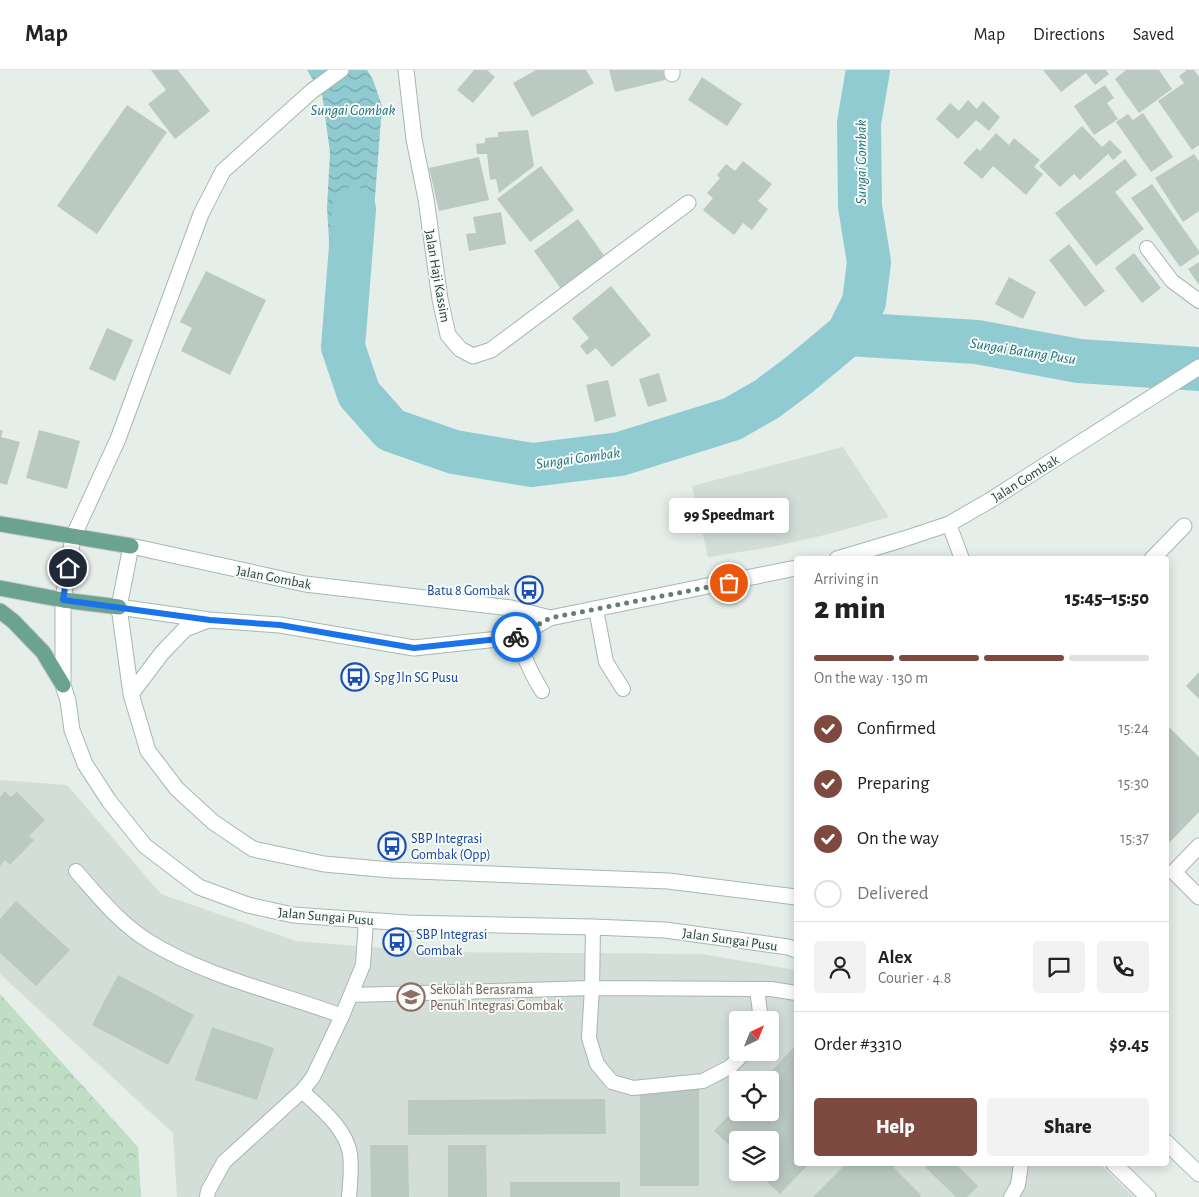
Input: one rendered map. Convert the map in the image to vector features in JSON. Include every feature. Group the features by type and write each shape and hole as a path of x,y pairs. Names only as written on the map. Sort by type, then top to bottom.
{"main road":[{"name":"Jalan Sungai Pusu","path":"341,70 312,91 223,171 201,214 118,439 73,537 63,600 63,684 68,701 72,730 85,764 109,801 146,846 199,887 248,905 293,915 407,923 665,930 794,949"},
{"name":"Jalan Haji Kassim","path":"406,70 414,139 426,199 440,300 448,335 460,350 474,356 491,350 688,203"},
{"name":"Jalan Gombak","path":"849,556 949,524 989,501 1199,367"},
{"name":"Jalan Gombak","path":"0,524 131,546 305,584 511,608 550,618"},
{"path":"1155,556 1184,526"},
{"path":"131,546 119,607 131,694 148,750 177,789 213,822 253,849 324,864 391,870 668,881 794,896"},
{"name":"Jalan Gombak","path":"0,588 63,600 210,620 280,625 414,648 517,637 550,618 794,568"},
{"path":"0,611 13,620 43,652 63,684"},
{"path":"131,694 162,653 185,629 210,620"},
{"path":"1199,846 1170,869 1199,897"},
{"path":"1169,1145 1199,1174"},
{"path":"1116,1166 1148,1197"}],"lane":[{"path":"1147,248 1172,281 1199,302"},
{"path":"949,524 961,556"},
{"path":"511,608 517,637 533,676 542,691"},
{"path":"596,609 606,662 623,689"},
{"path":"76,871 116,916 149,942 206,971 302,1001 342,1016"},
{"path":"207,1197 208,1191 224,1162 302,1091 313,1077 363,966 366,920"},
{"path":"593,927 589,1038 597,1064 612,1082 634,1088 703,1081 730,1067 736,1061"},
{"path":"351,995 592,988 771,989 794,993"},
{"path":"757,989 760,1011"},
{"path":"302,1091 325,1112 341,1131 350,1154 349,1197"},
{"path":"1011,1197 1018,1185 1021,1166"}],"shaded area":[{"path":"843,447 889,517 829,534 772,547 708,557 692,486"},
{"name":"Sekolah Berasrama Penuh Integrasi Gombak","path":"0,780 67,785 161,894 296,941 430,952 702,954 794,970 794,1166 1102,1166 1134,1197 177,1197 173,1133 0,974"}],"green space":[{"path":"0,994 138,1147 141,1197 0,1197"}],"water":[{"name":"Sungai Gombak","path":"307,70 367,70 373,80 382,106 370,263 349,269 331,271 327,208 330,152 322,94"}],"building":[{"path":"151,70 178,70 210,111 175,139 148,104 166,90"},
{"path":"474,70 487,70 495,77 473,103 457,90"},
{"path":"536,70 586,70 594,83 532,117 513,83"},
{"path":"609,70 663,70 665,80 615,92"},
{"path":"1043,70 1106,70 1109,74 1095,85 1086,73 1061,92"},
{"path":"1126,70 1159,70 1172,89 1139,113 1115,79"},
{"path":"1187,70 1194,70 1199,77 1199,145 1192,150 1158,101 1184,83 1179,76"},
{"path":"702,77 742,104 727,126 688,100"},
{"path":"1105,85 1114,98 1107,103 1118,119 1094,135 1074,106"},
{"path":"968,100 977,109 983,101 1000,117 989,131 976,120 958,139 936,119 950,103 959,111"},
{"path":"127,105 167,132 97,234 57,206"},
{"path":"1143,113 1173,157 1151,172 1116,122 1128,114 1133,120"},
{"path":"1082,126 1102,147 1110,140 1122,152 1113,160 1108,154 1080,180 1074,174 1060,187 1039,166"},
{"path":"528,130 534,166 499,193 496,179 490,180 487,154 477,154 476,144 485,143 485,138 498,137 498,132"},
{"path":"996,133 1009,145 1014,138 1040,160 1034,167 1043,174 1026,195 993,166 982,179 963,163 977,148 980,151"},
{"path":"1194,154 1199,161 1199,211 1183,222 1155,178"},
{"path":"479,157 489,200 439,211 429,168"},
{"path":"1125,159 1137,175 1115,192 1144,229 1096,266 1055,213"},
{"path":"743,161 772,184 758,201 768,209 752,230 743,223 734,235 703,210 713,198 707,193 720,178 717,175 726,164 735,171"},
{"path":"541,166 574,210 530,242 497,199"},
{"path":"1152,184 1199,251 1199,254 1180,267 1131,198"},
{"path":"501,212 506,244 469,251 466,234 476,233 473,217"},
{"path":"578,219 608,261 564,293 534,251"},
{"path":"1069,244 1105,291 1085,307 1049,260"},
{"path":"1134,253 1161,288 1142,303 1115,268"},
{"path":"1199,262 1199,285 1188,269"},
{"path":"206,271 266,300 230,375 181,351 192,328 180,322"},
{"path":"1009,277 1036,292 1023,319 995,304"},
{"path":"611,286 651,335 612,367 596,348 587,355 580,346 589,338 572,318"},
{"path":"107,328 133,340 115,381 89,369"},
{"path":"659,373 667,401 648,407 639,379"},
{"path":"608,380 616,416 595,422 586,385"},
{"path":"0,430 3,431 1,437 20,442 7,485 0,483"},
{"path":"39,430 80,441 67,489 26,478"},
{"path":"1199,672 1199,699 1186,686"},
{"path":"1169,727 1199,757 1199,812 1169,843"},
{"path":"5,791 11,797 17,792 45,820 29,836 34,840 10,865 5,860 0,866 0,797"},
{"path":"16,901 70,950 36,986 0,953 0,919"},
{"path":"118,975 194,1015 168,1065 92,1025"},
{"path":"212,1027 274,1048 257,1100 195,1080"},
{"path":"794,1047 794,1166 807,1166 780,1194 766,1181 779,1181 779,1131 729,1131 729,1145 714,1131 729,1115 729,1121 779,1121 779,1071 771,1071"},
{"path":"640,1089 699,1089 699,1186 640,1186"},
{"path":"605,1099 606,1134 408,1135 408,1100"},
{"path":"370,1145 408,1145 409,1197 371,1197"},
{"path":"448,1145 486,1145 487,1197 448,1197"},
{"path":"844,1166 894,1166 921,1195 920,1197 813,1197"},
{"path":"924,1166 958,1166 978,1186 967,1197 956,1197"},
{"path":"510,1182 620,1182 620,1197 510,1197"}],"waterway":[{"name":"Sungai Gombak","path":"354,209 343,347 359,394 391,430 454,452 532,465 620,454 732,419 767,399 848,334 864,302 869,262 860,206 859,123 868,70"},
{"name":"Sungai Batang Pusu","path":"848,334 977,342 1079,361 1199,369"}],"way so far":[{"path":"516,637 550,618 729,583"}],"place":[{"name":"99 Speedmart","path":"729,583"},
{"name":"Batu 8 Gombak","path":"529,590"},
{"name":"Spg Jln SG Pusu","path":"355,677"},
{"name":"SBP Integrasi Gombak (Opp)","path":"392,846"},
{"name":"SBP Integrasi Gombak","path":"397,942"},
{"name":"Sekolah Berasrama Penuh Integrasi Gombak","path":"411,997"}],"route":[{"path":"68,568 63,600 210,620 280,625 414,648 516,637"}]}
